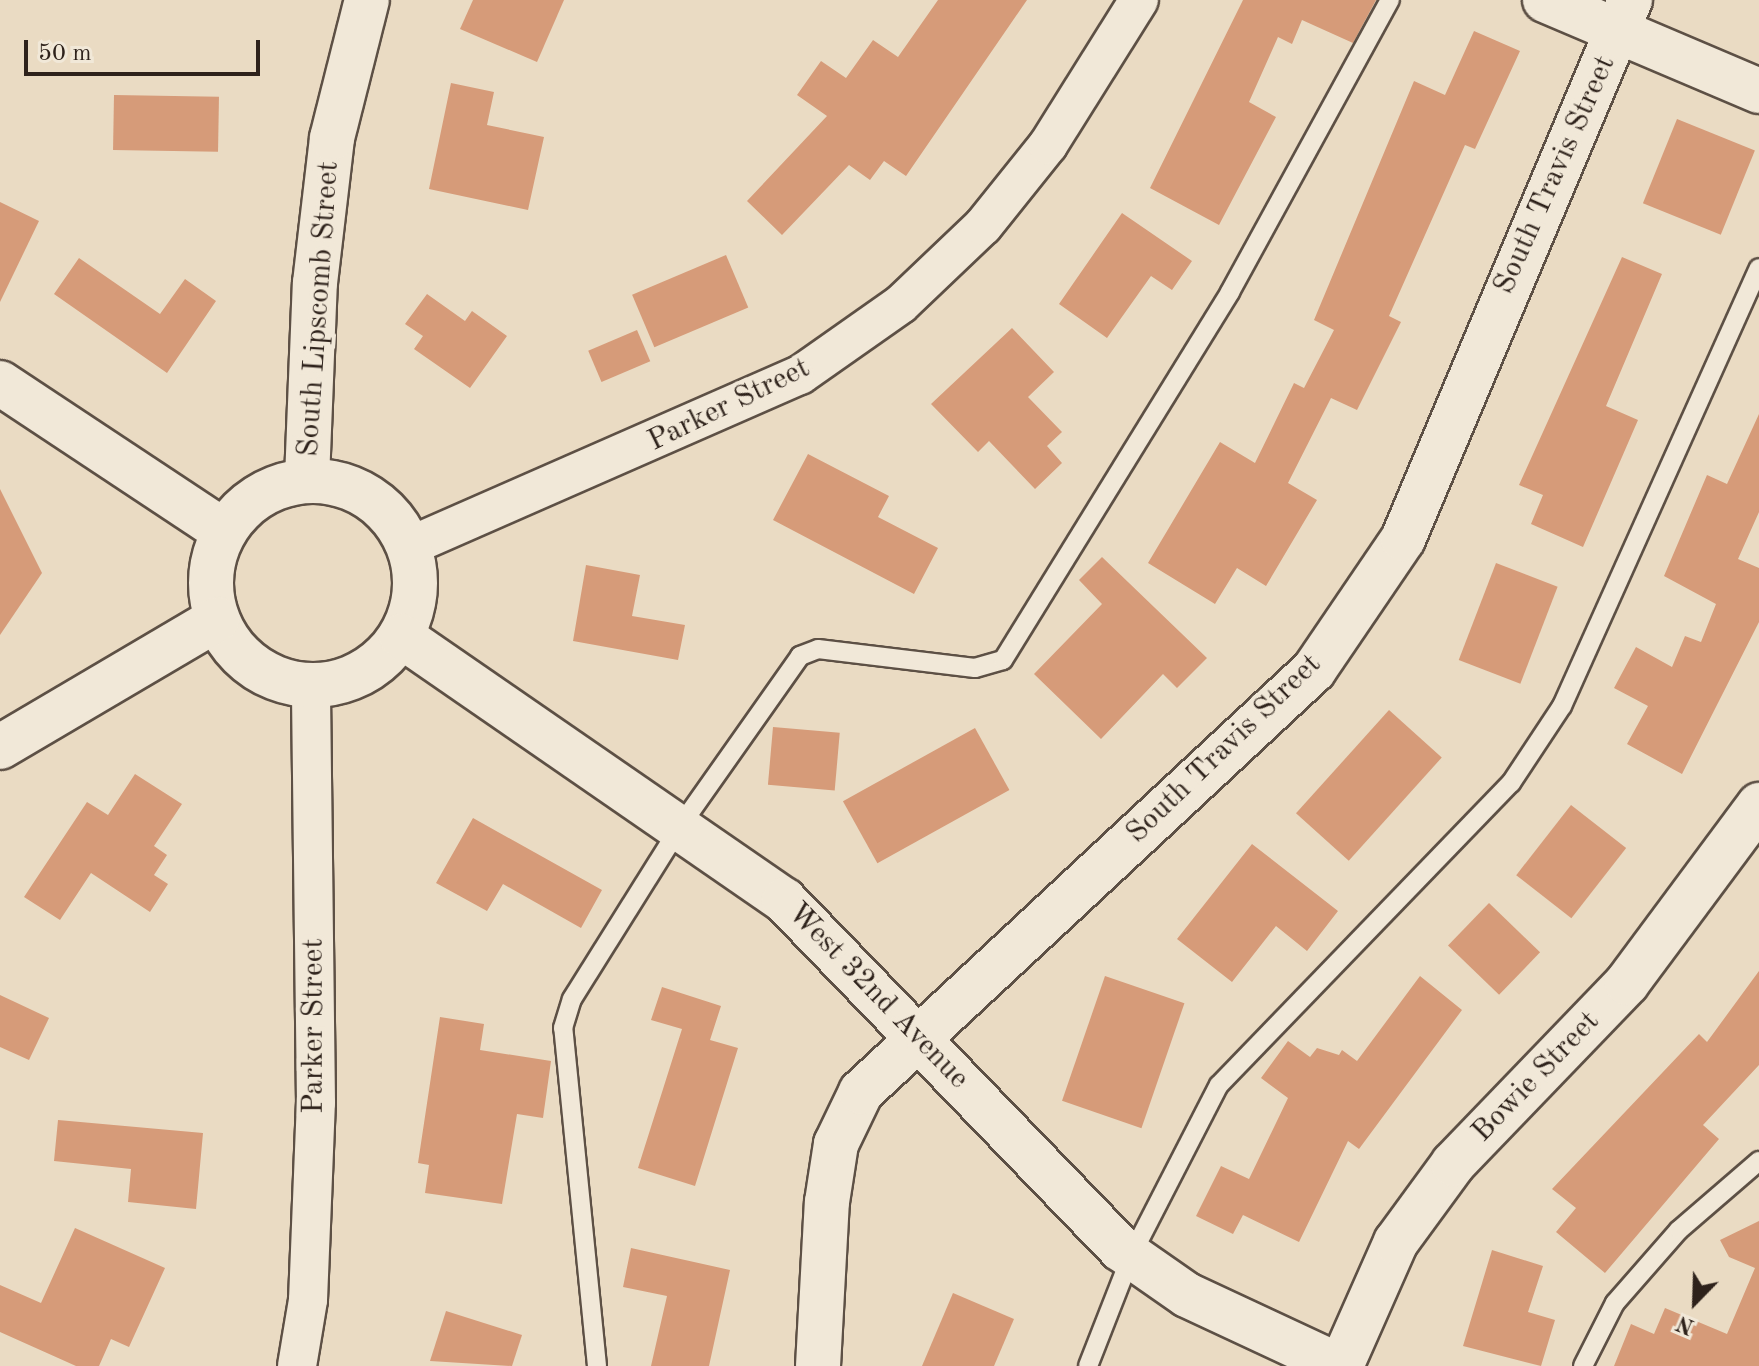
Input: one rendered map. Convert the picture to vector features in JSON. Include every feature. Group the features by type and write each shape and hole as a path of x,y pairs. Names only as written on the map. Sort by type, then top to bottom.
{"street":[{"name":"South Lipscomb Street","path":"307,479 315,283 332,138 367,0"},
{"name":"Parker Street","path":"410,546 800,375 901,304 983,226 1048,145 1139,0"},
{"path":"1545,0 1624,16 1759,91"},
{"name":"South Travis Street","path":"818,1366 836,1144 861,1092 917,1033 1314,670 1403,539 1624,16"},
{"path":"0,383 224,531"},
{"path":"307,479 368,496 410,546 416,592 401,636 363,673 311,686 254,666 217,619 211,574 224,531 258,496 307,479"},
{"path":"0,747 217,619"},
{"name":"West 32nd Avenue","path":"401,636 681,825 784,900 917,1033 1131,1256 1210,1307 1340,1366"},
{"name":"Parker Street","path":"297,1366 308,1300 316,1103 311,686"},
{"name":"Bowie Street","path":"1340,1366 1396,1242 1453,1164 1627,983 1759,805"}],"lane":[{"path":"597,1366 563,1028 572,999 681,825 800,656 818,649 975,668 1003,660 1230,292 1390,0"},
{"path":"1088,1366 1131,1256 1219,1085 1245,1050 1511,783 1562,706 1759,268"},
{"path":"1583,1366 1615,1303 1679,1230 1759,1161"}],"building":[{"path":"473,0 564,0 537,62 460,29"},
{"path":"938,0 1027,0 906,176 884,161 870,180 849,165 782,235 747,201 827,116 797,95 821,61 846,78 873,40 898,57"},
{"path":"1243,0 1376,0 1353,43 1302,20 1292,44 1278,37 1249,102 1276,117 1219,225 1150,188"},
{"path":"1474,31 1520,51 1475,149 1465,145 1389,316 1401,322 1357,410 1331,398 1288,483 1317,500 1266,586 1237,568 1215,604 1148,563 1220,442 1255,463 1294,383 1304,388 1334,330 1314,320 1414,81 1445,95"},
{"path":"451,83 494,92 487,125 544,137 528,210 429,189"},
{"path":"114,95 219,97 218,152 113,150"},
{"path":"1677,119 1755,150 1721,235 1643,203"},
{"path":"0,202 39,221 0,302"},
{"path":"1122,213 1192,261 1172,290 1151,276 1107,338 1059,304"},
{"path":"726,255 748,307 654,347 632,295"},
{"path":"1622,257 1662,274 1606,406 1638,420 1583,547 1531,524 1543,495 1519,485"},
{"path":"79,258 160,314 185,279 216,301 167,373 54,294"},
{"path":"427,294 465,321 472,311 507,336 470,388 414,349 423,336 405,324"},
{"path":"1012,328 1054,372 1028,397 1062,432 1047,446 1062,463 1035,489 989,441 978,452 931,404"},
{"path":"637,330 650,361 601,382 588,351"},
{"path":"1759,414 1759,512 1738,559 1759,568 1759,622 1682,774 1627,744 1648,706 1614,688 1636,647 1672,667 1685,636 1701,642 1716,604 1664,576 1707,475 1727,484"},
{"path":"808,454 889,496 878,517 938,548 914,594 773,520"},
{"path":"0,489 42,573 0,635"},
{"path":"1102,557 1207,658 1177,688 1163,674 1101,739 1034,674 1102,604 1079,580"},
{"path":"1496,563 1558,587 1520,684 1459,660"},
{"path":"586,565 640,575 632,616 685,625 678,660 573,641"},
{"path":"1389,710 1442,758 1349,861 1296,813"},
{"path":"773,727 840,733 835,791 768,785"},
{"path":"975,728 1009,790 877,863 843,801"},
{"path":"135,774 182,804 154,846 167,855 154,875 168,884 150,912 91,873 60,920 24,897 87,802 108,815"},
{"path":"1571,805 1626,848 1571,918 1516,875"},
{"path":"473,818 602,890 581,928 503,884 487,911 436,883"},
{"path":"1252,844 1338,911 1307,951 1276,926 1232,982 1177,939"},
{"path":"1489,903 1540,952 1499,995 1448,945"},
{"path":"1759,971 1759,1065 1703,1125 1719,1139 1605,1273 1556,1232 1576,1208 1552,1189 1699,1034 1707,1042"},
{"path":"1105,976 1184,1003 1141,1128 1062,1101"},
{"path":"1420,976 1462,1010 1359,1149 1348,1141 1299,1242 1243,1215 1233,1234 1196,1216 1221,1166 1249,1179 1288,1098 1261,1078 1288,1041 1310,1057 1317,1048 1339,1055 1342,1050 1357,1061"},
{"path":"662,987 721,1006 710,1040 738,1048 695,1186 638,1168 682,1029 651,1020"},
{"path":"0,995 49,1018 29,1060 0,1047"},
{"path":"440,1017 484,1024 480,1050 551,1061 543,1118 517,1114 502,1204 425,1193 429,1165 418,1163"},
{"path":"58,1120 203,1133 196,1209 128,1202 131,1169 54,1161"},
{"path":"1759,1221 1759,1366 1614,1366 1631,1324 1654,1334 1665,1308 1727,1334 1755,1268 1729,1257 1720,1240"},
{"path":"75,1228 165,1268 129,1347 111,1339 99,1366 76,1366 0,1332 0,1285 41,1303"},
{"path":"631,1248 730,1270 709,1366 651,1366 667,1296 623,1287"},
{"path":"1492,1250 1543,1266 1528,1312 1555,1320 1541,1366 1463,1346"},
{"path":"953,1293 1014,1319 994,1366 922,1366"},
{"path":"446,1311 522,1335 512,1366 430,1361"}]}
